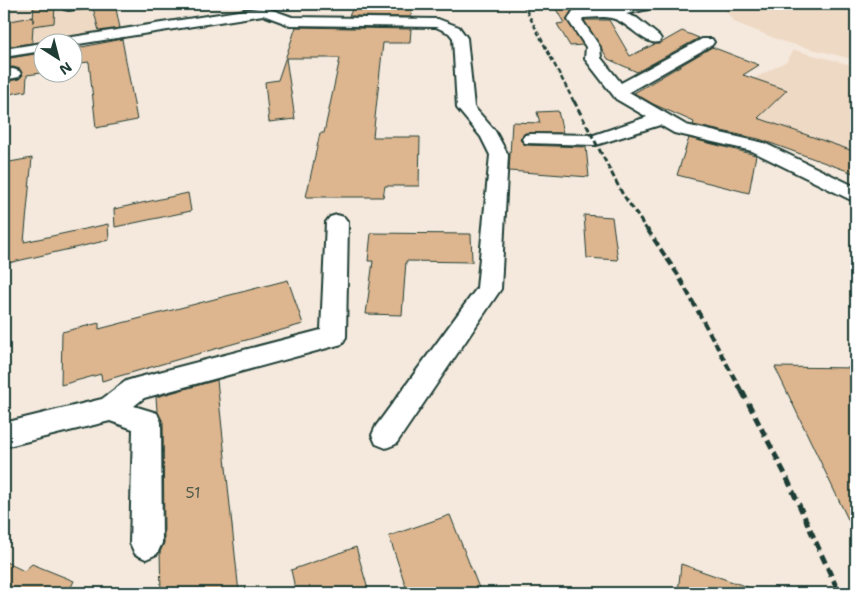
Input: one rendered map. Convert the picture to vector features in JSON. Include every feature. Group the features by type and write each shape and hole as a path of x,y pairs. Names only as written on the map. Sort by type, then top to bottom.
{"street":[{"path":"68,4 69,6 86,4"},
{"path":"642,4 642,6 612,13 578,14 575,20 593,48 593,59 622,95 680,129 716,139 757,147 856,195"},
{"path":"82,39 264,11 290,21 438,23 454,30 460,38 466,108 489,135 499,155 489,290 386,435"},
{"path":"612,13 632,21 654,39"},
{"path":"619,91 707,42"},
{"path":"4,53 32,48"},
{"path":"531,139 596,140 662,118"},
{"path":"4,435 110,409 136,389 333,337 337,222"},
{"path":"110,409 146,422 146,543"}],"shaded area":[{"path":"4,4 91,4 100,35 82,38 82,32 32,32 32,45 4,49"},
{"path":"721,4 856,4 856,60 784,42 734,22"},
{"path":"794,50 856,66 856,174 728,128 724,133 695,122 736,88 787,61"}],"building":[{"path":"34,4 55,4 54,23 33,26 32,43 4,47 4,22 33,17 33,23"},
{"path":"115,4 120,28 99,31 93,8"},
{"path":"355,4 412,4 411,17 349,16"},
{"path":"553,4 600,4 602,7 573,9 566,19 583,45 570,46 557,24 564,23"},
{"path":"584,20 609,20 630,56 655,44 659,44 682,31 699,38 637,72 608,59"},
{"path":"296,27 411,29 410,43 383,43 373,137 420,137 419,186 385,186 383,197 306,197 320,133 324,133 340,58 286,58 295,119 269,122 265,82 278,80"},
{"path":"122,39 137,120 96,128 89,62 82,63 82,47"},
{"path":"712,47 759,65 743,75 787,90 758,118 856,152 856,174 759,139 693,125 694,122 653,104 634,93"},
{"path":"32,54 32,74 27,75 26,91 4,95 4,82 19,79 23,75 20,69 13,67 4,68 4,59"},
{"path":"558,111 563,133 525,133 520,140 525,145 586,147 589,177 509,171 512,122 540,123 537,112"},
{"path":"689,138 756,155 749,193 677,175"},
{"path":"32,158 24,242 108,224 109,240 4,264 4,163"},
{"path":"188,193 191,211 115,227 114,209"},
{"path":"584,215 612,217 618,260 587,258"},
{"path":"371,233 471,234 472,262 406,261 402,315 366,314 373,261 368,261"},
{"path":"288,280 303,324 102,381 101,374 61,385 62,332 99,323 99,329"},
{"path":"775,367 856,368 856,536"},
{"path":"217,380 239,593 161,593 160,552 164,543 163,422 157,411 156,397"},
{"path":"450,515 481,593 408,593 389,536"},
{"path":"356,547 369,593 296,593 291,570"},
{"path":"4,561 24,571 32,564 74,581 68,593 15,593 4,588"},
{"path":"681,564 759,591 759,593 678,593"}],"railway":[{"path":"523,4 574,102"},
{"path":"574,101 622,193 647,230"},
{"path":"647,229 678,275 742,392"},
{"path":"742,391 785,474 839,593"}]}
